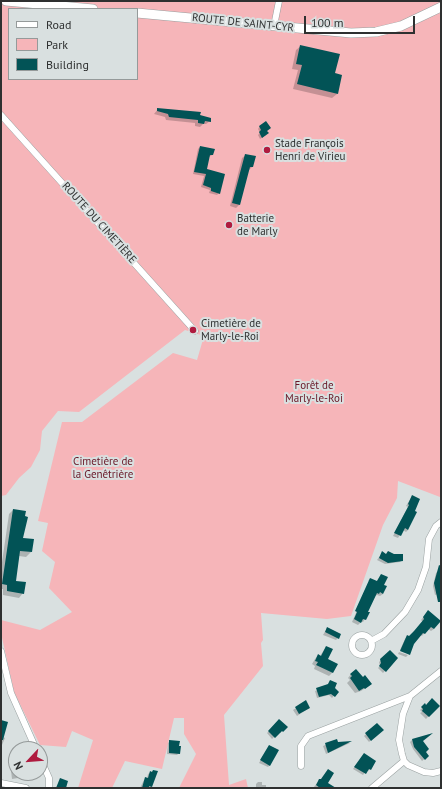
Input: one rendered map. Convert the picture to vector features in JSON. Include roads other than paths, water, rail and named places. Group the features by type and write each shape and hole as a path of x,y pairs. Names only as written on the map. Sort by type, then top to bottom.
{"main road":[{"path":"6,1 82,8"},
{"name":"ROUTE DE SAINT-CYR","path":"138,13 352,33 376,32 401,26 441,7"}],"street":[{"path":"274,26 279,1"},
{"name":"ROUTE DU CIMETIÈRE","path":"1,115 195,331"},
{"path":"371,641 384,634 405,612 418,590 426,567 429,539 436,526 441,522"},
{"path":"1,651 11,693 32,741"},
{"path":"301,766 300,746 308,736 410,696 441,671"},
{"path":"410,696 403,714 399,732 400,748 404,761 413,768 424,772 433,773 441,771"},
{"path":"372,788 404,761"},
{"path":"48,776 50,788"},
{"path":"1,783 26,788"}],"place":[{"name":"Stade François Henri de Virieu","path":"267,150"},
{"name":"Batterie de Marly","path":"229,225"},
{"name":"Cimetière de Marly-le-Roi","path":"193,330"}],"park label":[{"name":"Forêt de Marly-le-Roi","path":"314,392"},
{"name":"Cimetière de la Genêtrière","path":"103,468"}]}
